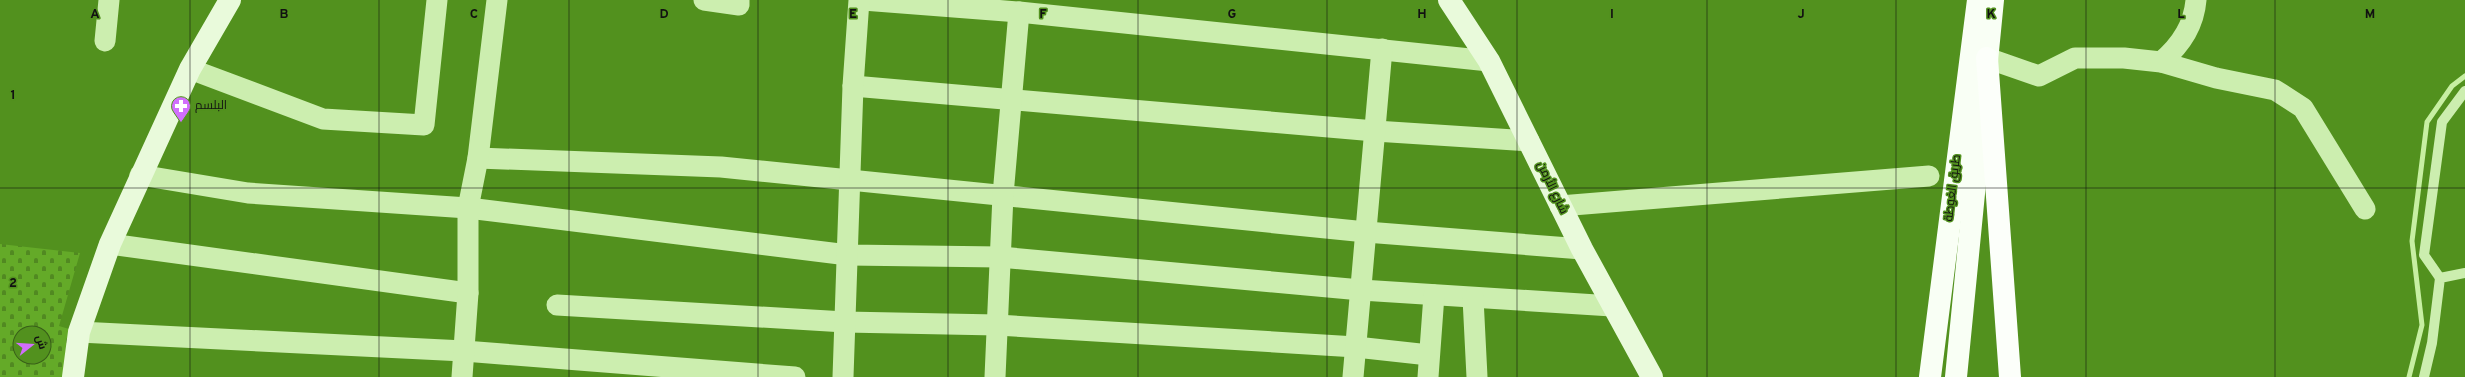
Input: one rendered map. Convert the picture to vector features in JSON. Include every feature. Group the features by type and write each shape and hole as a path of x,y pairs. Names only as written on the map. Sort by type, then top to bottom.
{"highway":[{"path":"1988,58 2010,377"}],"main road":[{"path":"73,377 79,332 110,244 140,175 190,69 230,0"},
{"name":"شارع الأرمن","path":"1449,0 1489,61 1582,249 1652,377"},
{"name":"طريق الغوطة","path":"1928,373 1978,0"},
{"path":"1956,377 1993,0"}],"street":[{"path":"105,40 109,0"},
{"path":"190,69 323,119 424,125 437,0"},
{"path":"462,377 468,293 468,208 478,158 497,0"},
{"path":"704,0 739,5 739,0"},
{"path":"843,377 853,86 859,0"},
{"path":"863,0 1019,12 1489,61"},
{"path":"2161,62 2178,47 2195,14 2196,0"},
{"path":"995,377 1003,195 1019,12"},
{"path":"1353,377 1382,50"},
{"path":"1988,58 2039,76 2076,58 2124,58 2161,62 2216,78 2275,90 2303,108 2365,209"},
{"path":"853,86 1011,101 1375,131 1529,141"},
{"path":"478,158 721,167 850,182 1003,195 1366,232 1582,249"},
{"path":"140,175 248,193 468,208 848,255 1000,257 1361,290 1612,306"},
{"path":"1560,206 1929,176"},
{"path":"110,244 468,293"},
{"path":"1428,377 1434,295"},
{"path":"1474,298 1477,377"},
{"path":"557,305 845,322 997,325 1356,348 1430,355"},
{"path":"79,332 464,351 795,377"}],"lane":[{"path":"2424,377 2432,343 2440,278 2424,255 2442,122 2465,91"},
{"path":"2440,278 2465,273"}],"green space":[{"path":"0,244 80,253 59,326 79,332 73,377 0,377"}],"waterway":[{"path":"2409,377 2422,325 2412,241 2427,122 2452,86 2465,76"}],"place":[{"name":"البلسم","path":"181,123"}]}
